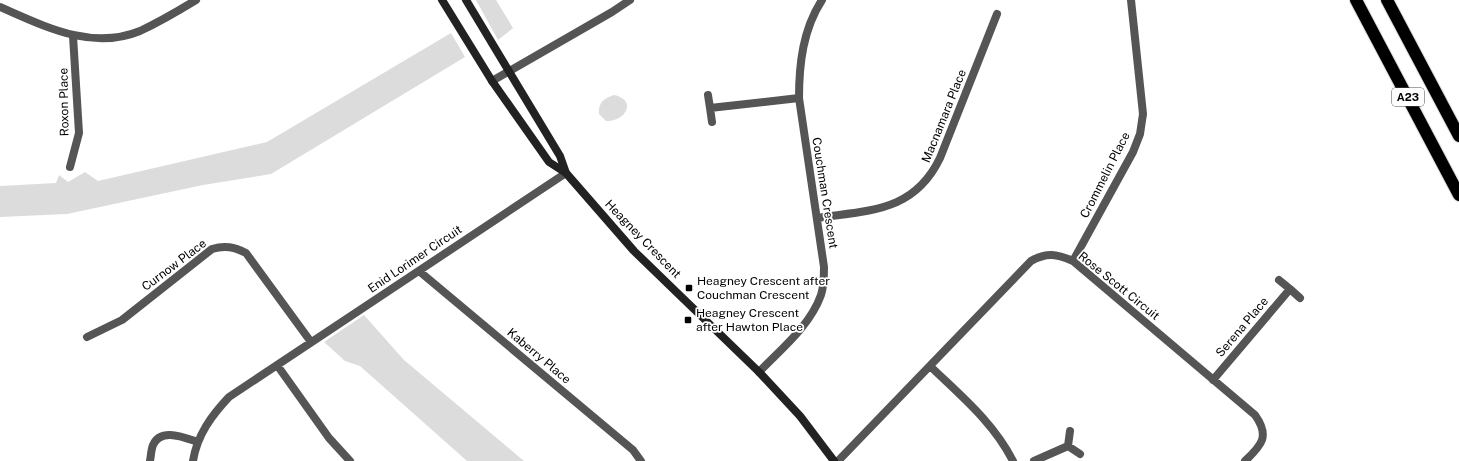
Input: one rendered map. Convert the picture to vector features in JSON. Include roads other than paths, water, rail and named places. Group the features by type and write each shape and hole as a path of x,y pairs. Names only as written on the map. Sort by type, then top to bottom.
{"highway":[{"name":"A23","path":"1356,0 1459,195"},
{"name":"A23","path":"1387,0 1459,136"}],"street":[{"path":"0,6 47,28 74,36 103,38 139,31 196,0"},
{"name":"Heagney Crescent","path":"442,0 492,81 549,162 566,173 634,251 759,372 800,416 834,461"},
{"name":"Heagney Crescent","path":"466,0 560,156 566,173"},
{"path":"492,81 612,12 630,0"},
{"name":"Couchman Crescent","path":"759,372 802,327 813,312 821,295 824,267 799,98 799,69 804,41 822,0"},
{"name":"Crommelin Place","path":"1073,261 1133,152 1140,134 1143,114 1131,0"},
{"name":"Macnamara Place","path":"817,218 887,206 905,199 925,183 932,174 940,158 997,14"},
{"name":"Roxon Place","path":"70,167 79,133 74,36"},
{"path":"708,94 712,122"},
{"path":"710,108 799,98"},
{"name":"Enid Lorimer Circuit","path":"193,461 198,442 214,414 229,397 566,173"},
{"name":"Curnow Place","path":"87,337 122,320 212,249 220,246 234,247 246,253 311,342"},
{"name":"Rose Scott Circuit","path":"838,461 1031,261 1039,256 1049,254 1059,255 1073,261 1255,415 1261,422 1263,440 1259,448 1246,461"},
{"name":"Kaberry Place","path":"419,271 633,450 641,461"},
{"path":"1279,280 1300,298"},
{"name":"Serena Place","path":"1213,380 1290,289"},
{"path":"277,365 329,438 350,461"},
{"path":"930,366 990,425 1002,441 1012,461"},
{"path":"1068,446 1070,431"},
{"path":"150,461 152,445 159,438 170,435 178,435 198,442"},
{"path":"1068,446 1080,454"},
{"path":"1034,461 1068,446"}],"place":[{"name":"Heagney Crescent after Couchman Crescent","path":"689,288"},
{"name":"Heagney Crescent after Hawton Place","path":"688,320"}]}
